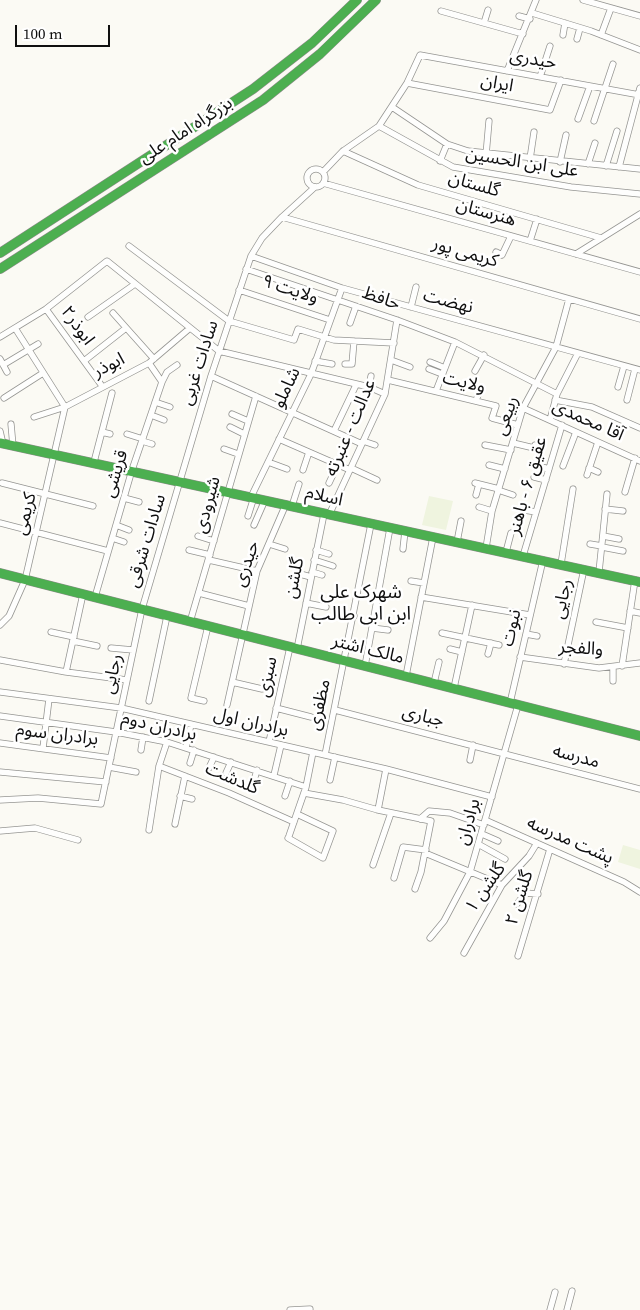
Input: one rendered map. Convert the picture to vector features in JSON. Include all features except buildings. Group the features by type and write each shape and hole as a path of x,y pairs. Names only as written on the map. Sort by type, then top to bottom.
{"main road":[{"name":"بزرگراه امام علی","path":"0,253 253,89 312,42 357,0"},
{"name":"بزرگراه امام علی","path":"0,269 263,100 320,54 376,0"},
{"name":"اسلام","path":"1,444 180,480 371,524 638,581"},
{"name":"مالک اشتر","path":"0,573 640,736"}],"street":[{"path":"507,71 536,0"},
{"path":"583,0 640,14"},
{"path":"601,35 611,8"},
{"path":"484,24 488,10"},
{"path":"441,12 523,34"},
{"path":"519,16 531,16 566,24 640,50"},
{"path":"562,35 566,24"},
{"path":"577,39 580,28"},
{"path":"540,77 550,46"},
{"name":"حیدری","path":"407,83 420,55 590,86 640,92"},
{"path":"594,121 613,64"},
{"name":"ایران","path":"407,83 550,110 561,80"},
{"path":"323,172 343,151 380,126 407,83"},
{"path":"578,119 590,86"},
{"path":"619,167 640,92"},
{"path":"392,107 447,144 486,154 640,168"},
{"path":"486,154 489,122"},
{"name":"علی ابن الحسین","path":"380,126 453,167 477,173 571,187 640,194"},
{"path":"606,166 618,131"},
{"path":"530,159 534,132"},
{"path":"560,162 566,135"},
{"path":"588,164 596,143"},
{"path":"440,161 447,144"},
{"name":"گلستان","path":"343,151 418,185 601,238"},
{"path":"316,169 323,172 325,178 323,183 315,187 308,182 308,173 316,169"},
{"name":"هنرستان","path":"323,183 640,272"},
{"name":"سادات غربی","path":"180,480 211,376 251,256 282,217 315,187"},
{"path":"576,254 640,214"},
{"name":"کریمی پور","path":"282,217 640,319"},
{"path":"530,241 537,219"},
{"path":"496,252 502,255 511,236"},
{"path":"129,246 229,321 294,340 298,329 324,338 394,344"},
{"name":"نهضت","path":"251,256 342,288 637,370"},
{"path":"0,337 46,309 107,261 219,351 369,387 385,394"},
{"name":"حافظ","path":"246,269 397,320 455,342 536,381 556,397"},
{"path":"88,317 135,284"},
{"path":"411,307 416,287"},
{"name":"شاملو","path":"248,516 253,497 268,462 311,374 342,288"},
{"name":"ولایت ۹","path":"239,290 330,320"},
{"name":"ربیعی","path":"486,548 492,510 523,408 556,347 569,299"},
{"path":"350,323 356,306"},
{"name":"ابوذر۲","path":"46,309 102,386"},
{"path":"113,313 152,361 162,382"},
{"name":"عدالت - عنبرته","path":"327,514 351,469 385,394 397,320"},
{"path":"15,328 65,407"},
{"path":"84,361 126,328"},
{"name":"ابوذر","path":"34,417 65,407 152,361 190,328"},
{"path":"345,364 352,364 354,341"},
{"path":"436,391 455,342"},
{"path":"7,372 2,362 38,344"},
{"path":"550,420 556,397 578,354"},
{"path":"475,372 484,355"},
{"path":"391,360 410,367"},
{"path":"316,361 332,364"},
{"path":"162,382 167,372 177,365"},
{"path":"430,365 444,371"},
{"path":"618,387 624,366"},
{"path":"627,400 637,370"},
{"path":"4,398 43,373"},
{"path":"211,376 292,413 374,446"},
{"path":"369,387 371,376"},
{"name":"ولایت","path":"388,380 496,406 492,418 518,425"},
{"name":"قریشی","path":"95,597 132,470 162,382"},
{"path":"334,431 356,385"},
{"path":"476,401 480,389"},
{"path":"94,462 112,393"},
{"name":"شیرودی","path":"190,622 256,396"},
{"path":"556,397 592,407 640,428"},
{"path":"155,402 170,407"},
{"name":"کریمی","path":"0,625 9,616 25,580 56,454 65,407"},
{"name":"آقا محمدی","path":"523,408 637,460"},
{"path":"232,414 248,421"},
{"path":"151,415 164,420"},
{"path":"12,424 13,446"},
{"name":"عقیق ۶ - باهنر","path":"523,556 562,425"},
{"path":"230,428 244,434"},
{"path":"0,431 1,444"},
{"path":"102,432 110,434"},
{"path":"564,466 576,432"},
{"path":"126,434 152,444"},
{"path":"279,439 377,480"},
{"path":"587,475 598,442"},
{"path":"513,443 534,448 535,445"},
{"path":"485,445 510,450"},
{"path":"224,449 238,454"},
{"path":"303,470 310,452"},
{"path":"625,492 637,460"},
{"path":"268,462 287,469"},
{"path":"329,483 338,464"},
{"path":"489,465 505,469"},
{"path":"538,466 549,469"},
{"path":"589,468 598,472"},
{"path":"534,477 546,480"},
{"name":"سادات شرقی","path":"142,609 180,480"},
{"path":"2,483 93,506"},
{"path":"476,495 477,483 514,494"},
{"name":"حیدری","path":"242,635 258,571 269,544 299,484"},
{"path":"560,564 573,489"},
{"path":"599,572 607,494"},
{"path":"124,498 139,502"},
{"path":"254,525 265,500"},
{"path":"479,507 492,510"},
{"path":"605,509 622,512"},
{"path":"524,510 536,512"},
{"name":"گلشن","path":"293,648 306,603 316,550 327,514"},
{"path":"457,542 461,521"},
{"path":"0,523 108,552"},
{"name":"مظفری","path":"325,755 371,524"},
{"path":"116,525 129,530"},
{"path":"365,666 390,528"},
{"path":"403,549 405,531"},
{"path":"506,552 511,533"},
{"path":"198,536 214,541"},
{"path":"603,536 619,540"},
{"path":"406,676 433,537"},
{"path":"112,538 124,542"},
{"path":"269,544 285,549"},
{"path":"590,544 623,551"},
{"path":"189,550 258,571"},
{"path":"316,550 329,554"},
{"path":"314,560 333,566"},
{"name":"نبوت","path":"514,704 520,657 542,560"},
{"name":"رجایی","path":"564,664 584,569"},
{"path":"300,574 322,575"},
{"path":"411,581 424,583"},
{"path":"622,666 630,611 638,581"},
{"path":"199,593 249,606"},
{"path":"66,672 83,594"},
{"path":"421,597 530,615"},
{"path":"306,603 326,607"},
{"path":"454,688 472,605"},
{"name":"رجایی","path":"0,800 38,798 101,804 142,609"},
{"path":"630,611 640,613"},
{"path":"338,613 354,616"},
{"path":"149,701 167,616"},
{"path":"596,622 609,627 628,628"},
{"path":"204,701 191,698 208,626"},
{"path":"372,628 388,630"},
{"path":"51,632 97,646"},
{"path":"442,634 499,645"},
{"path":"526,634 537,636"},
{"path":"227,705 242,635"},
{"path":"488,654 490,644"},
{"path":"110,648 133,650"},
{"name":"سبزی","path":"269,742 276,708 293,648"},
{"path":"450,650 462,652"},
{"name":"والفجر","path":"520,657 564,664 613,667 640,663"},
{"path":"0,660 66,672 127,680"},
{"path":"434,683 440,662"},
{"path":"613,667 613,682"},
{"path":"232,682 262,689"},
{"name":"برادران اول","path":"0,692 121,708 386,769 492,797"},
{"path":"43,748 50,699"},
{"name":"برادران","path":"430,938 444,921 470,872 504,753 514,704"},
{"path":"276,708 311,716"},
{"name":"جباری","path":"335,710 504,753"},
{"name":"برادران دوم","path":"0,716 116,732 167,742 274,775 290,781 305,790 378,810 431,820 426,852"},
{"path":"186,748 191,724"},
{"path":"141,750 143,737"},
{"path":"149,830 159,766 167,742"},
{"name":"برادران سوم","path":"0,743 111,758"},
{"path":"274,775 281,745"},
{"path":"470,760 473,745"},
{"path":"190,763 194,750"},
{"path":"296,814 332,831 323,858 288,838 296,814 305,790 313,752"},
{"name":"مدرسه","path":"504,753 640,789"},
{"path":"210,768 214,756"},
{"path":"330,780 335,758"},
{"path":"226,773 231,762"},
{"name":"گلدشت","path":"159,766 294,822"},
{"path":"109,767 136,772"},
{"path":"378,810 386,769"},
{"path":"252,784 257,770"},
{"path":"0,772 106,782"},
{"path":"175,824 185,776"},
{"path":"284,796 290,781"},
{"path":"180,796 192,799"},
{"name":"برادران دوم","path":"420,819 429,811 450,813 485,822"},
{"path":"373,864 391,813"},
{"name":"پشت مدرسه","path":"485,822 624,882 640,892"},
{"path":"0,831 35,828 78,840"},
{"path":"482,834 498,841"},
{"name":"گلشن ۱","path":"464,953 502,885 529,856 537,843"},
{"path":"478,844 506,859"},
{"path":"394,878 403,847 426,852 502,885"},
{"name":"گلشن ۲","path":"518,956 550,849"},
{"path":"415,888 426,852"},
{"path":"517,904 525,893 538,894"},
{"path":"567,1310 572,1291"},
{"path":"550,1310 556,1292"},
{"path":"290,1310 310,1309"}],"green space":[{"path":"429,496 453,501 446,530 422,525"},
{"path":"623,845 640,850 640,869 618,862"}],"traffic: fast":[{"path":"0,253 253,89 312,43 357,0"},
{"path":"0,269 263,100 320,54 376,0"},
{"path":"0,443 640,582"},
{"path":"0,573 640,736"}],"district":[{"name":"شهرک علی ابن ابی طالب","path":"361,604"}]}
